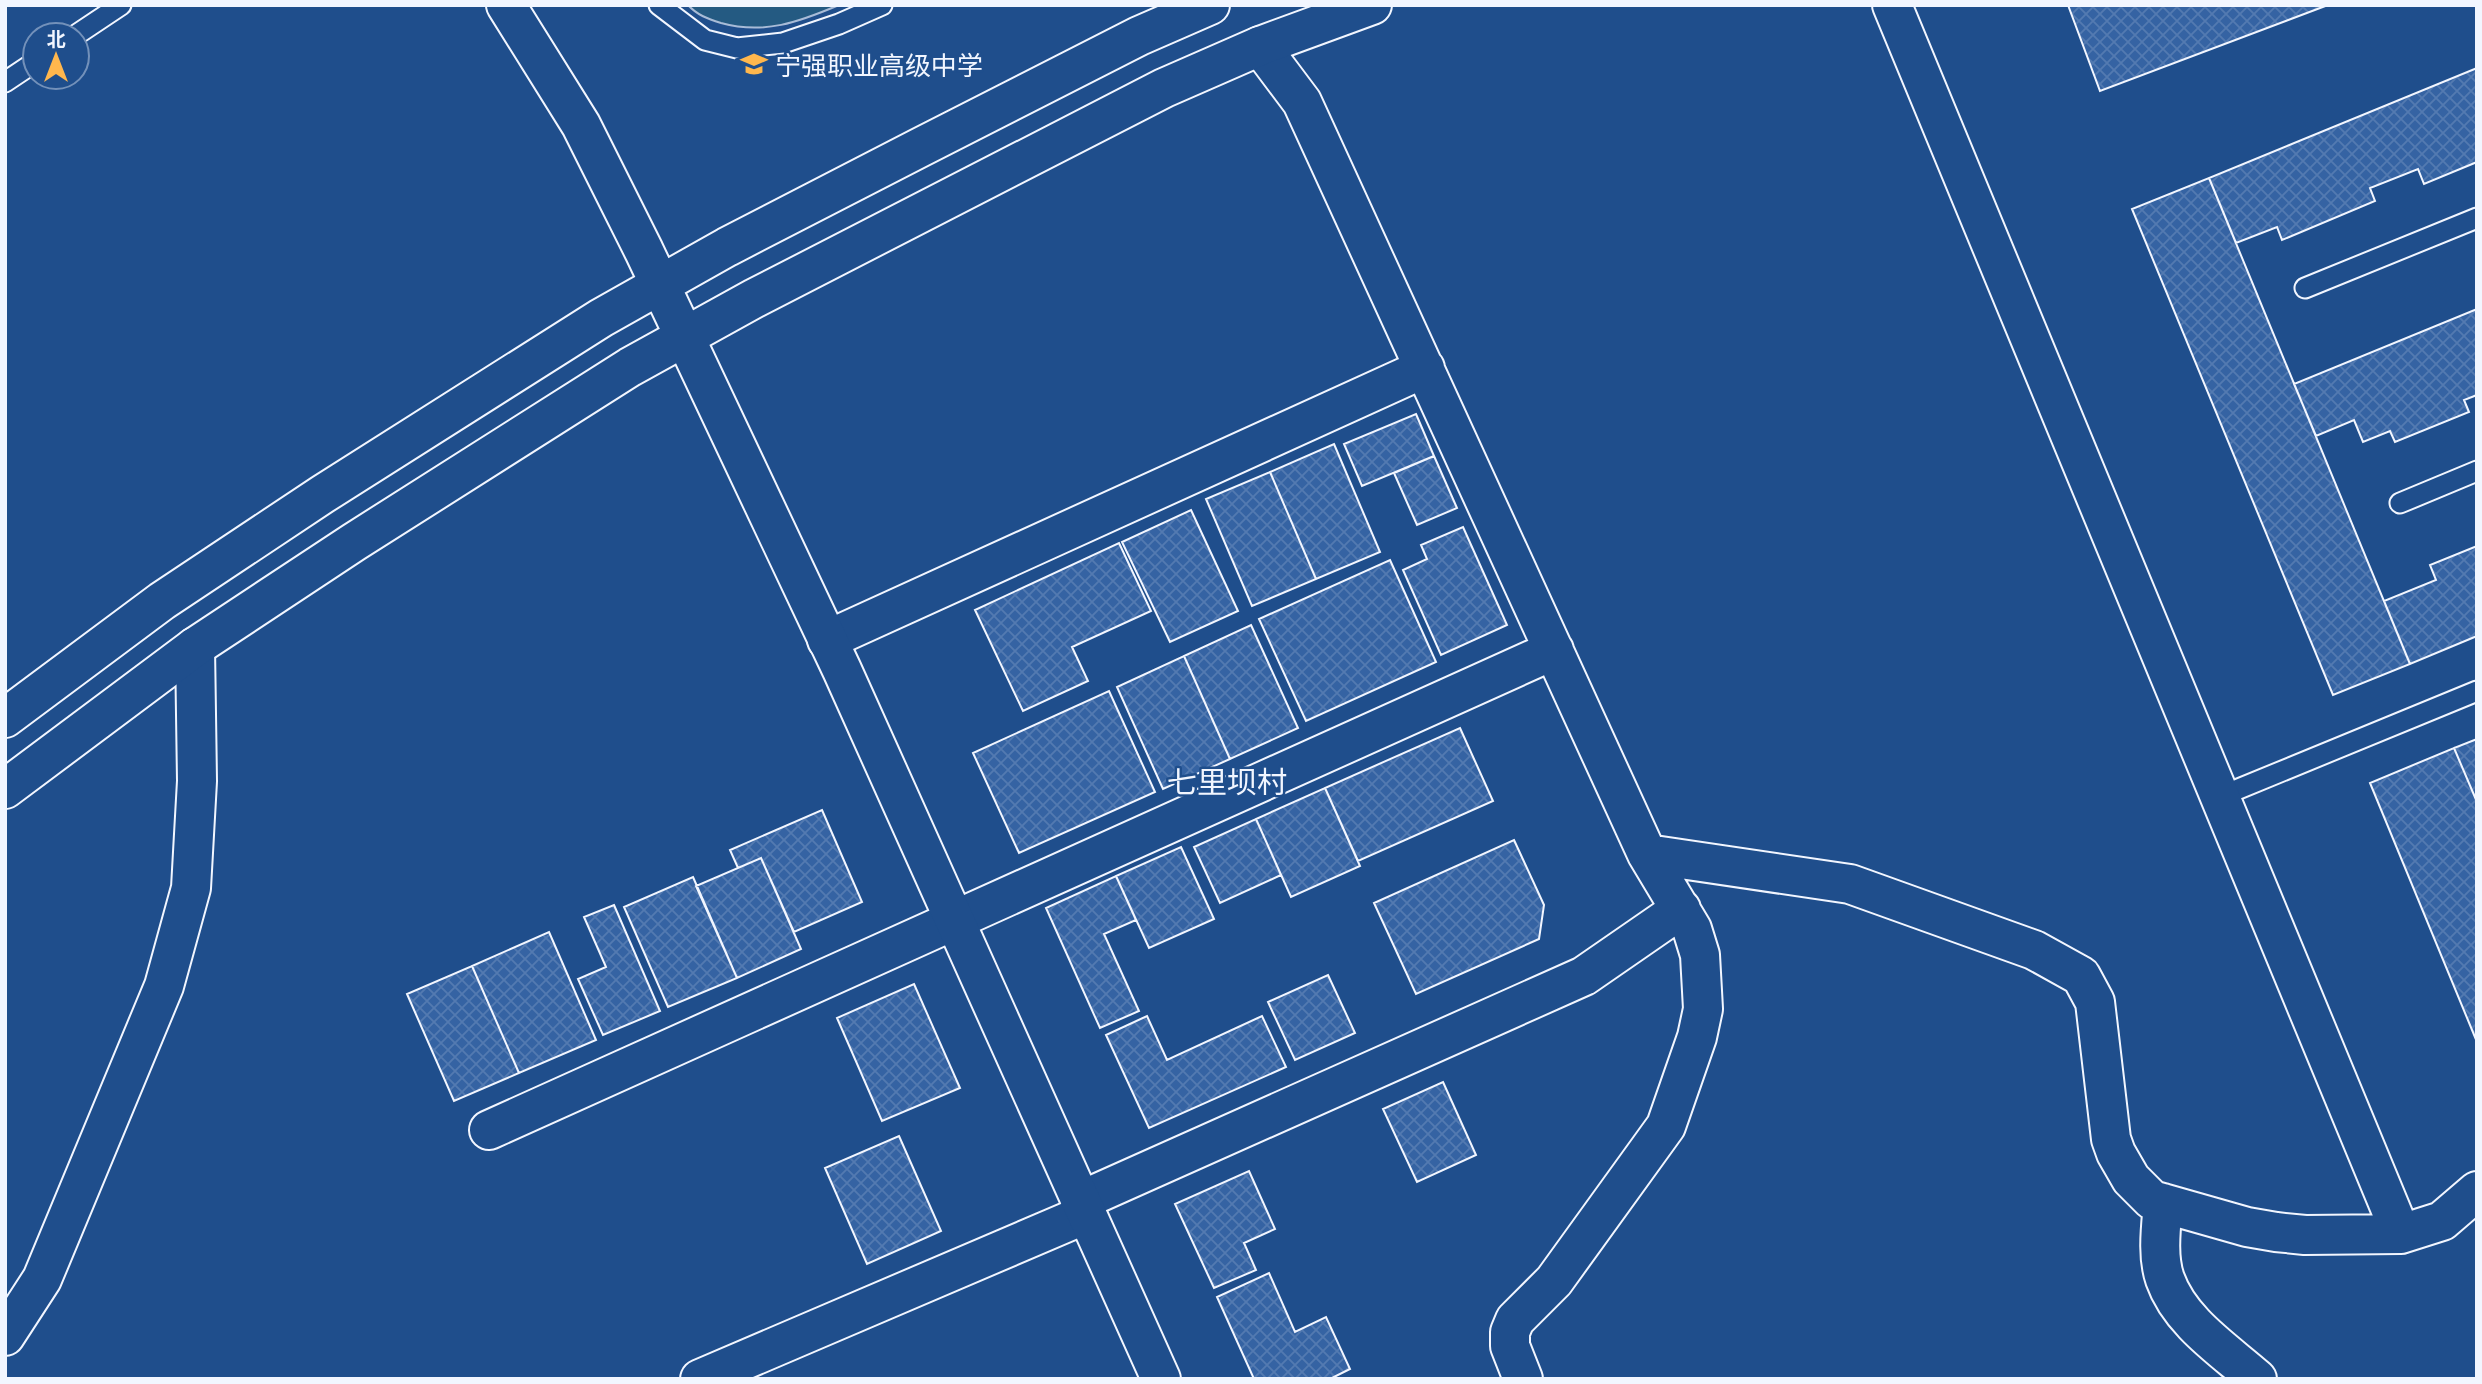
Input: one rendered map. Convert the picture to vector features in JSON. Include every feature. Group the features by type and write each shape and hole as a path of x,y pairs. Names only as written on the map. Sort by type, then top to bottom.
{"street":[{"path":"506,5 581,125 684,337 827,640 1161,1379"},
{"path":"5,718 162,601 601,318 727,247 1139,36 1210,5"},
{"path":"5,789 195,648 366,534 630,367 755,298 1164,88 1260,46 1372,5"},
{"path":"1892,5 2401,1234"},
{"path":"1260,46 1302,102 1647,853 1692,929 1700,955 1703,1009 1697,1037 1666,1126 1554,1281 1515,1320 1510,1332 1510,1346 1523,1379"},
{"path":"827,640 1425,368"},
{"path":"5,1336 48,1266 164,986 191,888 197,781 195,648"},
{"path":"489,1130 1554,650"},
{"path":"1647,853 1850,884 2034,950 2081,976 2095,1002 2111,1139 2131,1179 2152,1199 2247,1227 2276,1232 2305,1235 2401,1234 2442,1221 2477,1191"},
{"path":"700,1379 1083,1207 1584,976 1681,909"},
{"path":"2164,1203 2160,1237 2165,1278 2181,1310 2257,1379"}],"lane":[{"path":"91,25 121,5"},
{"path":"659,5 705,40 737,48 783,43 839,24 882,5"},
{"path":"5,82 21,71"},
{"path":"2305,288 2477,218"},
{"path":"2400,503 2477,471"},
{"path":"2219,797 2477,691"}],"shaded area":[{"path":"688,5 839,5 781,25 752,28 712,20"}],"building":[{"path":"2068,5 2328,5 2100,91"},
{"path":"2477,68 2477,162 2424,184 2418,169 2370,188 2375,201 2282,240 2277,227 2236,243 2209,178"},
{"path":"2209,178 2410,664 2333,695 2132,209"},
{"path":"2477,309 2477,395 2464,400 2469,412 2395,442 2390,431 2363,442 2354,420 2316,436 2294,384"},
{"path":"1416,414 1434,456 1362,486 1344,444"},
{"path":"1334,444 1380,552 1316,579 1270,472"},
{"path":"1434,456 1457,508 1417,525 1394,473"},
{"path":"1270,472 1316,579 1252,606 1206,499"},
{"path":"1191,510 1238,611 1170,642 1122,542"},
{"path":"1463,527 1507,625 1441,655 1403,570 1427,559 1421,545"},
{"path":"1119,543 1151,611 1072,647 1088,681 1023,711 975,610"},
{"path":"2477,546 2477,636 2410,664 2384,601 2436,580 2430,565"},
{"path":"1390,560 1436,662 1306,721 1259,619"},
{"path":"1251,625 1298,728 1230,759 1184,656"},
{"path":"1184,656 1230,759 1163,789 1117,687"},
{"path":"1109,691 1155,792 1019,853 973,753"},
{"path":"1460,728 1493,801 1358,861 1325,788"},
{"path":"2477,739 2477,802 2454,748"},
{"path":"2454,748 2477,802 2477,1042 2370,783"},
{"path":"1325,788 1360,866 1291,897 1256,819"},
{"path":"822,810 862,902 794,932 761,858 738,868 730,850"},
{"path":"1256,819 1281,875 1220,903 1194,847"},
{"path":"1514,840 1544,905 1539,939 1416,994 1374,903"},
{"path":"1181,847 1214,919 1149,948 1116,876"},
{"path":"761,858 801,949 737,978 696,886"},
{"path":"1116,876 1136,920 1104,934 1139,1011 1100,1028 1046,908"},
{"path":"693,877 737,978 668,1007 624,907"},
{"path":"614,905 660,1011 603,1035 578,979 606,967 584,917"},
{"path":"549,932 596,1040 519,1073 472,966"},
{"path":"472,966 519,1073 454,1101 407,994"},
{"path":"1328,975 1355,1033 1295,1060 1268,1002"},
{"path":"914,984 960,1088 882,1121 837,1018"},
{"path":"1147,1016 1167,1060 1262,1016 1286,1067 1149,1128 1106,1035"},
{"path":"1443,1082 1476,1155 1417,1182 1383,1109"},
{"path":"899,1136 941,1231 867,1264 825,1168"},
{"path":"1249,1171 1275,1229 1244,1243 1256,1270 1214,1288 1175,1204"},
{"path":"1269,1273 1295,1332 1326,1317 1350,1369 1330,1379 1254,1379 1217,1297"}],"place":[{"name":"宁强职业高级中学","path":"754,64"}],"district":[{"name":"七里坝村","path":"1227,781"}]}
